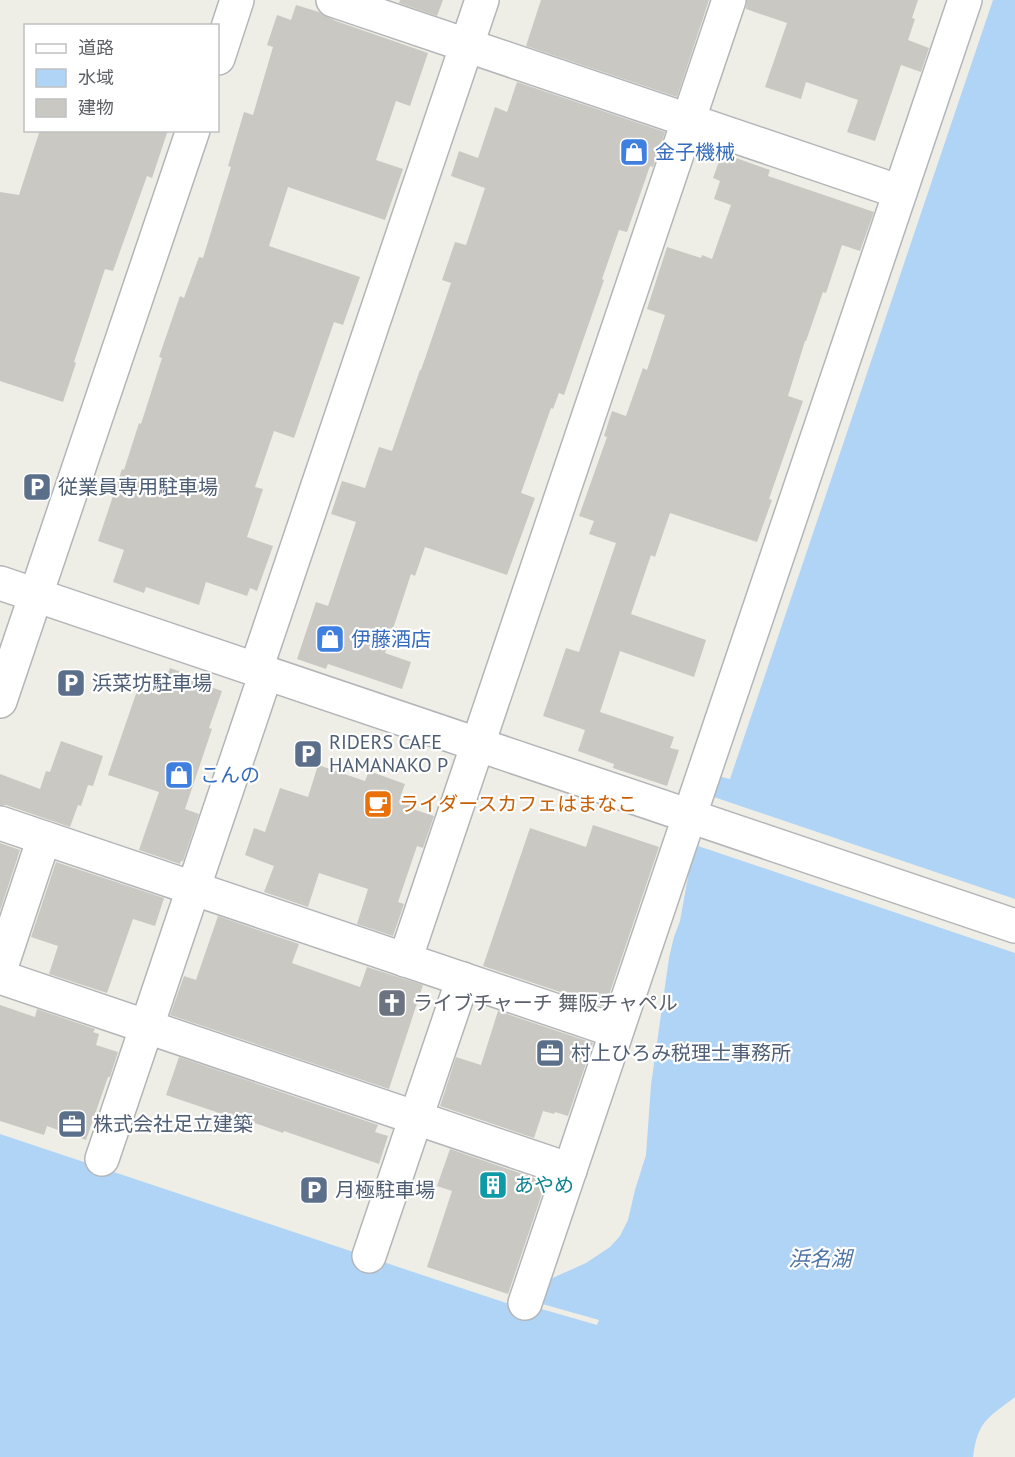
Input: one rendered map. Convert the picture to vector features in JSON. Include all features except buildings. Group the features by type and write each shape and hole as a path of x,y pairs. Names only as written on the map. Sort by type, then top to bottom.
{"street":[{"path":"219,55 237,0"},
{"path":"333,0 900,192"},
{"path":"102,1159 194,888 261,671 482,0"},
{"path":"405,960 729,0"},
{"path":"525,1303 616,1031 694,817 965,0"},
{"path":"0,701 192,132"},
{"path":"0,583 1015,926"},
{"path":"0,823 616,1031"},
{"path":"0,969 44,838"},
{"path":"0,977 570,1170"},
{"path":"369,1256 463,979"}],"water":[{"name":"浜名湖","path":"993,0 1015,0 1015,1397 981,1427 973,1457 0,1457 0,1134 536,1313 548,1280 586,1263 610,1247 620,1236 628,1220 646,1155 651,1085 669,958 680,921 693,849 718,776 730,779"}],"pier":[{"path":"708,795 1015,899 1015,953 692,844"},
{"path":"539,1303 599,1320 597,1325 538,1308"}],"place":[{"name":"金子機械","path":"634,152"},
{"name":"従業員専用駐車場","path":"37,487"},
{"name":"伊藤酒店","path":"330,639"},
{"name":"浜菜坊駐車場","path":"71,683"},
{"name":"RIDERS CAFE HAMANAKO P","path":"308,754"},
{"name":"こんの","path":"179,775"},
{"name":"ライダースカフェはまなこ","path":"378,804"},
{"name":"ライブチャーチ 舞阪チャペル","path":"392,1003"},
{"name":"村上ひろみ税理士事務所","path":"550,1053"},
{"name":"株式会社足立建築","path":"72,1124"},
{"name":"あやめ","path":"493,1185"},
{"name":"月極駐車場","path":"314,1190"}]}
